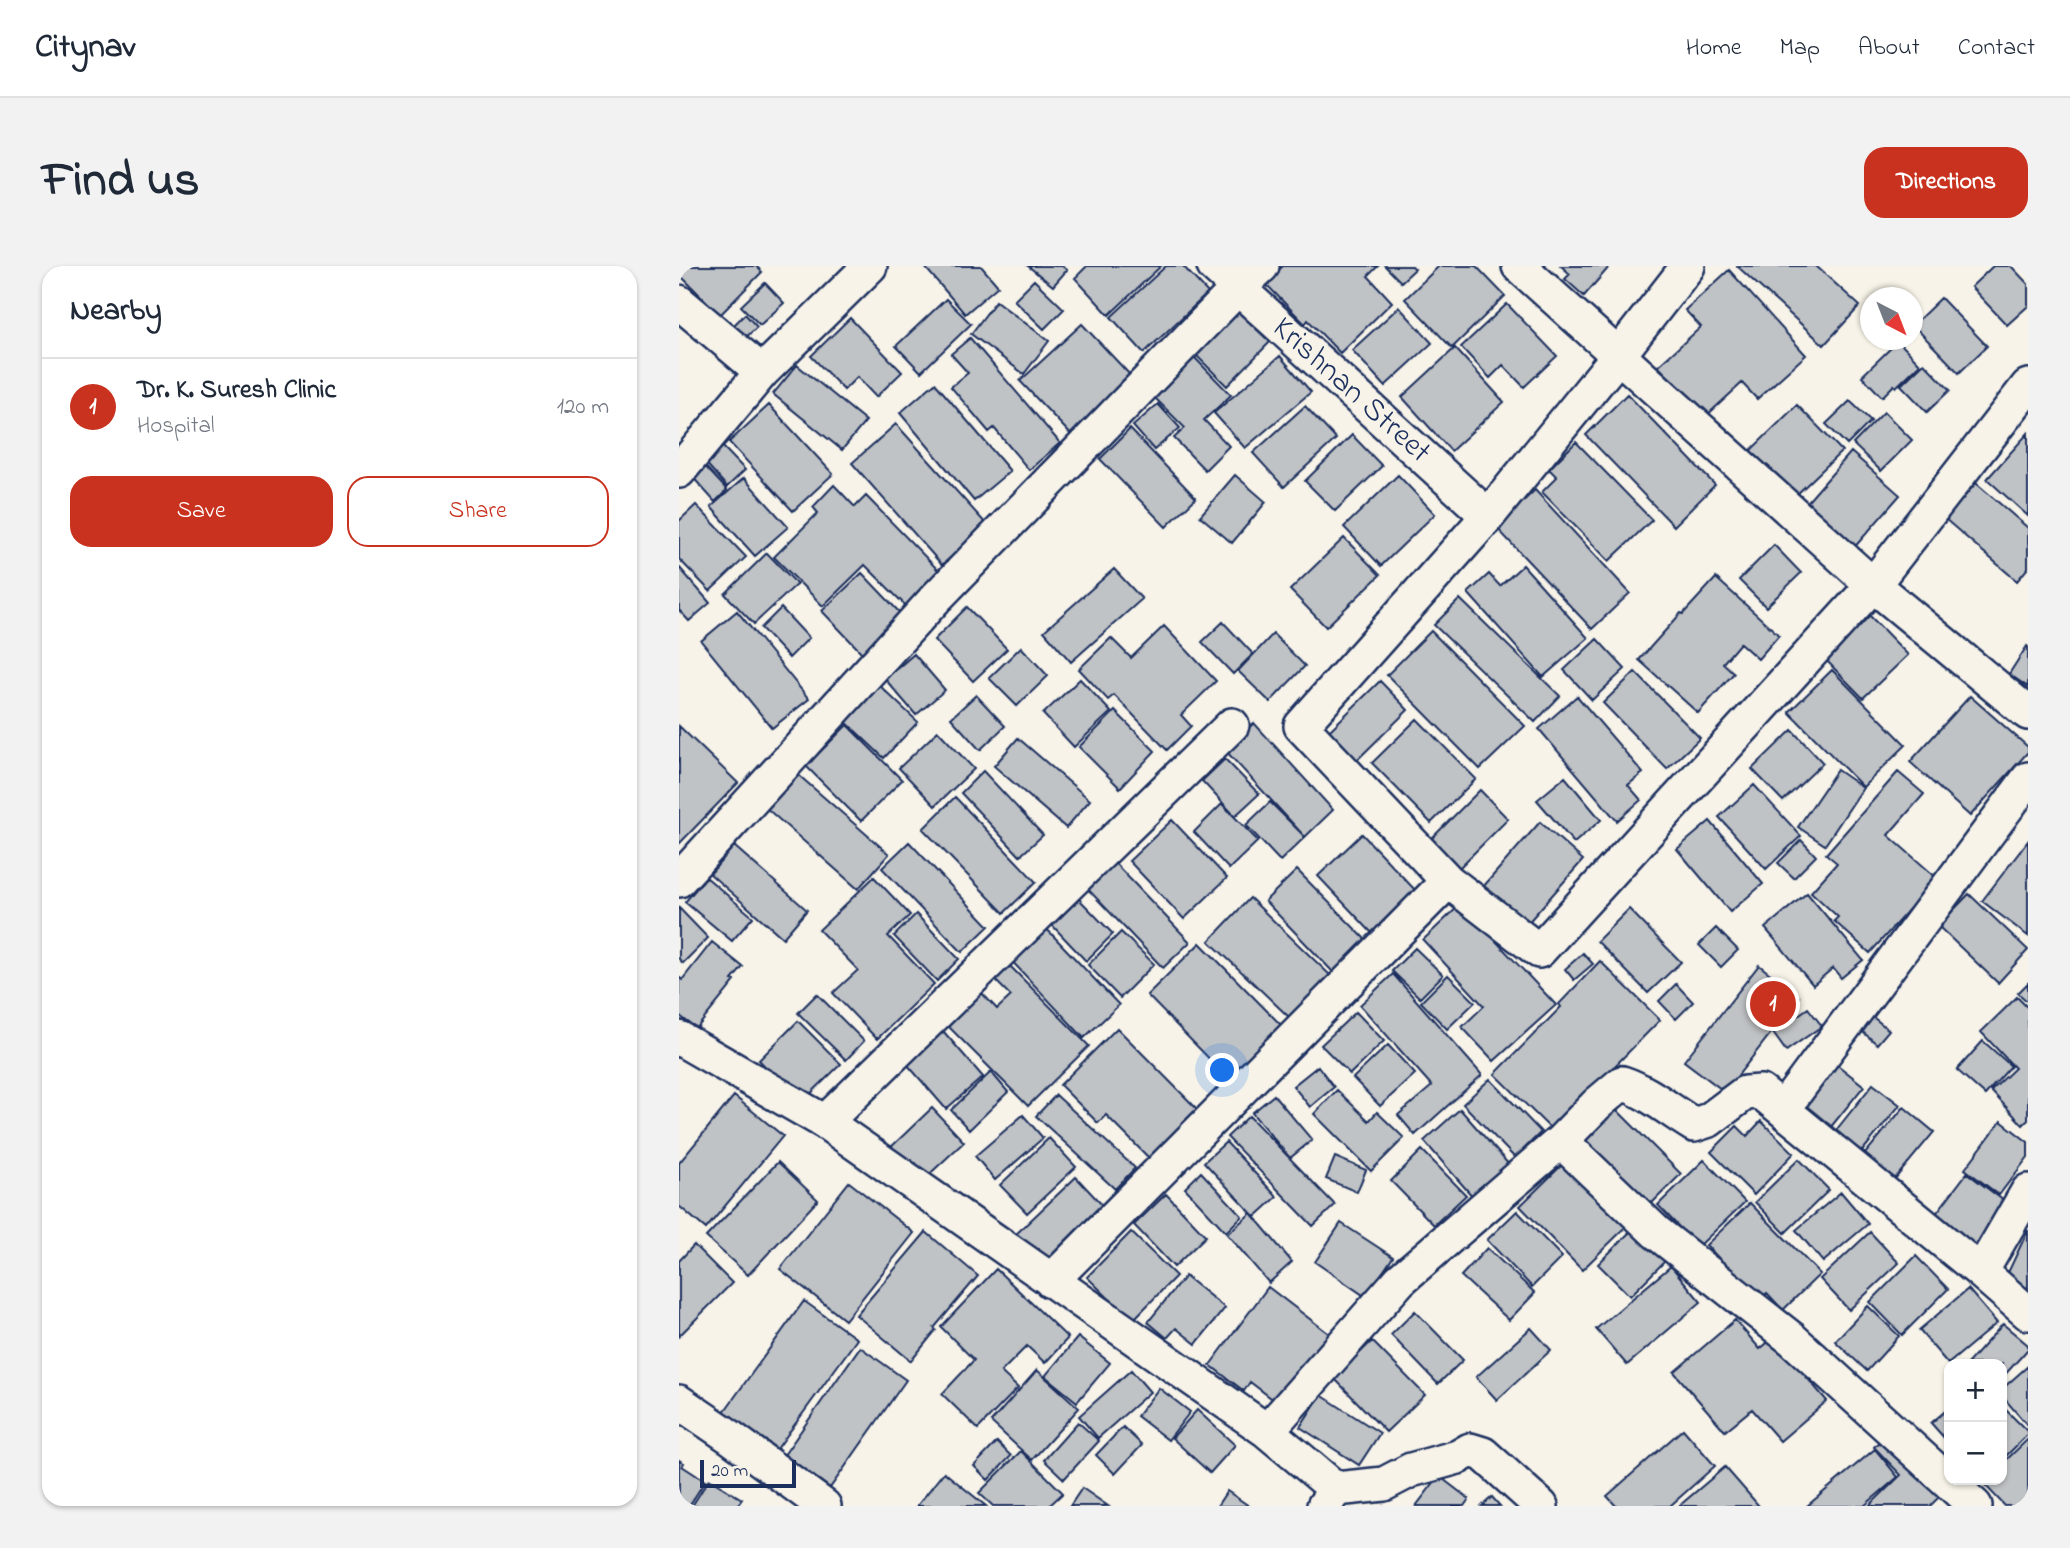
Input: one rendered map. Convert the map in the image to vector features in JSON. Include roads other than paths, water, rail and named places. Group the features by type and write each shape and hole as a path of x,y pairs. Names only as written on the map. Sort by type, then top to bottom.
{"street":[{"path":"679,471 762,372 870,266"},
{"path":"1520,266 1873,585 2028,713"},
{"path":"1688,266 1488,516 1301,726 1448,881 1539,951 1873,585 2028,387"},
{"path":"679,880 1238,273"},
{"name":"Krishnan Street","path":"1238,273 1488,516"},
{"path":"679,302 762,372"},
{"path":"825,1122 1232,725"},
{"path":"1783,1109 2028,779"},
{"path":"1051,1281 1448,881"},
{"path":"679,1038 825,1122 1267,1431 1330,1498 1384,1484 1411,1470 1458,1457 1470,1450 1483,1454 1541,1506"},
{"path":"1267,1431 1400,1280 1561,1141 1622,1083 1639,1088 1694,1125 1709,1121 1745,1093 1761,1092 2028,1312"},
{"path":"1561,1141 1657,1232 1792,1339 1975,1506"},
{"path":"1981,1272 2028,1191"},
{"path":"679,1402 824,1506"}],"place":[{"name":"Dr. K. Suresh Clinic","path":"1773,1004"}]}
